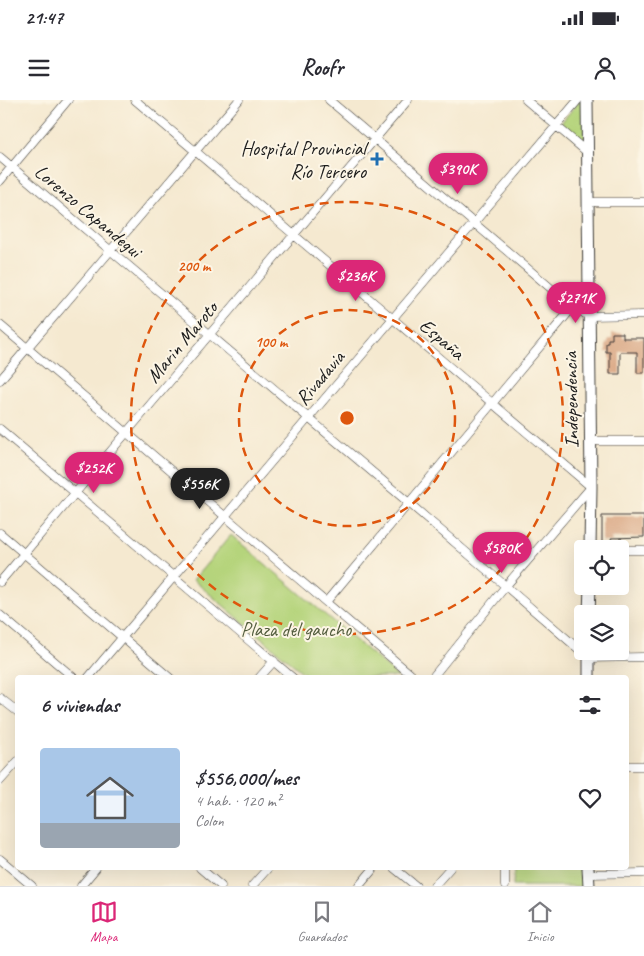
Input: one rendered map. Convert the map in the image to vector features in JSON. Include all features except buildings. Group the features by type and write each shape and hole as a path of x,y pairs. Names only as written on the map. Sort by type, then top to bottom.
{"main road":[{"name":"Independencia","path":"587,100 590,540"},
{"path":"589,660 589,675"},
{"path":"589,871 589,886"}],"street":[{"path":"0,180 68,100"},
{"name":"España","path":"135,100 591,487"},
{"path":"0,380 239,100"},
{"path":"329,100 573,307 589,316 644,315"},
{"name":"Marin Maroto","path":"0,582 408,100"},
{"path":"526,100 588,152"},
{"name":"Rivadavia","path":"91,675 578,100"},
{"name":"Lorenzo Capandegui","path":"0,157 409,503 505,587 574,643"},
{"path":"588,202 644,202"},
{"path":"326,602 573,307"},
{"path":"0,325 411,675"},
{"path":"0,429 290,675"},
{"path":"590,442 644,441"},
{"path":"434,675 505,587 591,487"},
{"path":"0,532 167,675"},
{"path":"629,550 644,550"},
{"path":"0,615 70,675"},
{"path":"629,656 644,657"},
{"path":"262,675 274,661"},
{"path":"0,698 15,710"},
{"path":"0,781 15,764"},
{"path":"629,766 644,766"},
{"path":"0,859 32,886"},
{"path":"81,886 94,870"},
{"path":"202,870 221,886"},
{"path":"252,886 266,870"},
{"path":"359,886 372,870"},
{"path":"396,870 416,886"},
{"path":"434,886 448,870"},
{"path":"505,886 506,870"},
{"path":"589,871 644,873"}],"green space":[{"path":"580,100 586,100 586,148 559,125"},
{"name":"Plaza del gaucho","path":"231,535 397,675 306,675 193,580"},
{"path":"514,870 583,870 583,886 513,886"}],"place":[{"name":"Hospital Provincial Río Tercero","path":"377,159"}]}
